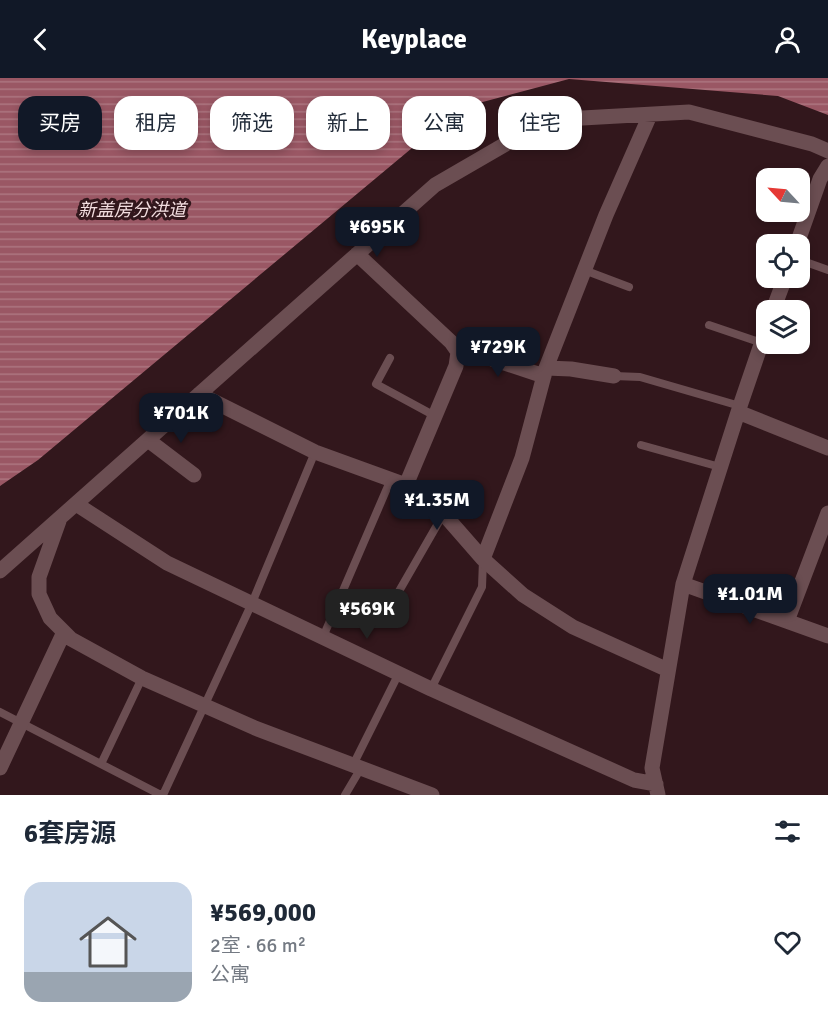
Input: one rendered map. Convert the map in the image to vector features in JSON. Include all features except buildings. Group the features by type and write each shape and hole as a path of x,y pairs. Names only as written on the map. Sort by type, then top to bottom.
{"street":[{"path":"0,571 435,185 548,120 689,112 812,144 828,151"},
{"path":"483,559 522,459 545,372 606,215 650,114"},
{"path":"801,234 820,179 828,166"},
{"path":"357,254 451,342 458,352 456,366 406,485"},
{"path":"458,352 474,353 545,372 571,369 614,376"},
{"path":"657,790 652,768 683,584 758,354"},
{"path":"199,394 315,452 406,485 435,504 483,559 523,595 573,627 668,670"},
{"path":"739,409 828,448"},
{"path":"148,440 194,475"},
{"path":"76,504 167,563 431,689 657,790"},
{"path":"787,621 828,515"},
{"path":"60,518 39,576 39,594 50,618 71,639 142,678 255,728 432,795"},
{"path":"683,584 828,636"},
{"path":"0,768 64,632"}],"lane":[{"path":"810,264 828,270"},
{"path":"584,270 629,287"},
{"path":"709,325 756,335"},
{"path":"390,358 376,384 435,416"},
{"path":"614,376 640,377 739,409"},
{"path":"641,445 720,466"},
{"path":"0,712 162,795 252,603 315,452"},
{"path":"323,637 391,479"},
{"path":"387,612 444,513"},
{"path":"431,689 482,587 483,559"},
{"path":"345,795 399,673"},
{"path":"101,764 142,678"}],"water":[{"name":"新盖房分洪道","path":"0,78 828,78 828,115 778,96 569,79 498,96 486,101 486,96 402,96 402,150 410,150 38,460 0,486"}]}
